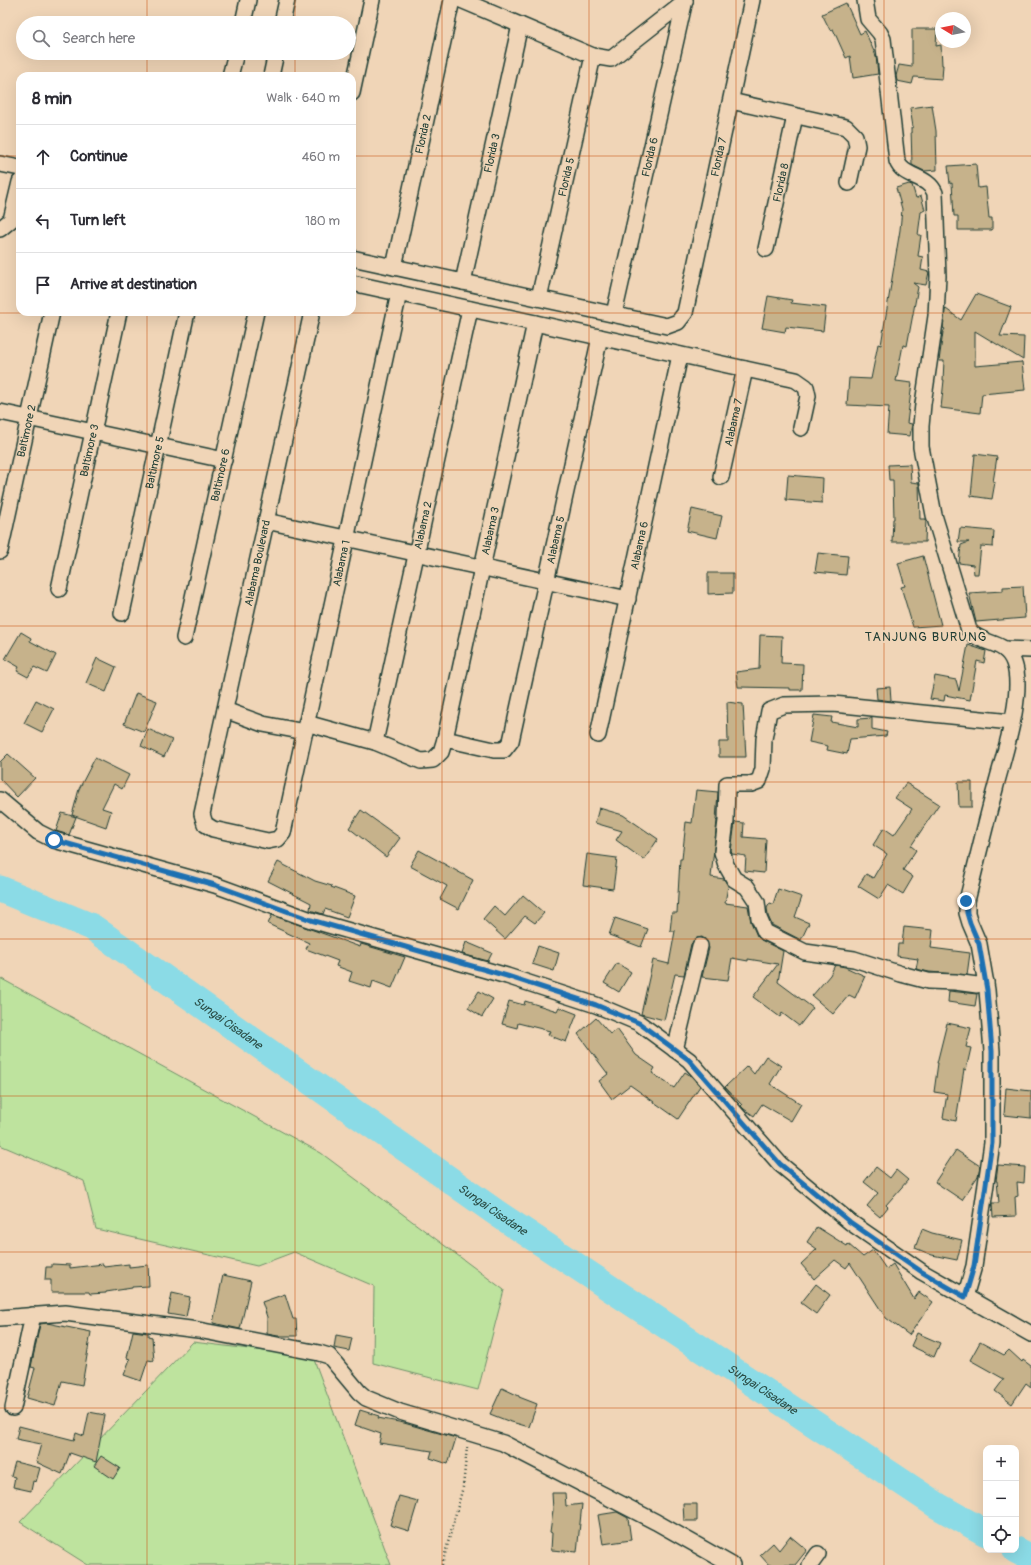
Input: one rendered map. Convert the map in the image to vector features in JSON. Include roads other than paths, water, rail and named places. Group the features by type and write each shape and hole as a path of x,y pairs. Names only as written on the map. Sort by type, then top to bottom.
{"street":[{"path":"245,16 248,0"},
{"path":"284,16 287,0"},
{"path":"356,74 372,0"},
{"name":"Florida 2","path":"394,267 452,0"},
{"path":"461,0 593,56 611,59 685,0"},
{"name":"Florida 6","path":"614,314 685,0"},
{"path":"865,0 868,19 883,39 897,160 899,166 903,171 932,186 935,193 938,276 936,316 921,426 921,447 934,515 969,630 976,636 998,645 1008,652 1014,663 1017,680 1016,697 1011,722 966,901 970,923 979,944 986,982 992,1051 992,1143 974,1266 965,1297"},
{"name":"Florida 7","path":"614,314 667,326 678,322 684,313 752,1"},
{"name":"Florida 3","path":"463,282 520,25"},
{"name":"Florida 5","path":"539,298 593,56"},
{"path":"231,72 234,60"},
{"path":"272,72 274,60"},
{"path":"730,102 846,127 855,136 857,146 849,183"},
{"name":"Florida 8","path":"766,249 795,116"},
{"path":"0,164 16,167"},
{"path":"8,222 16,195"},
{"path":"356,259 614,314"},
{"path":"356,284 796,380 806,387 808,396 801,428"},
{"name":"Alabama 1","path":"283,833 399,293"},
{"name":"Alabama 2","path":"375,742 470,309"},
{"name":"Baltimore 2","path":"0,551 51,316"},
{"name":"Baltimore 3","path":"59,589 119,316"},
{"name":"Baltimore 5","path":"122,613 186,316"},
{"name":"Baltimore 6","path":"184,638 255,316"},
{"name":"Alabama Boulevard","path":"283,833 278,839 268,841 213,829 205,824 202,814 311,316"},
{"name":"Alabama 3","path":"375,742 421,761 433,760 441,752 535,323"},
{"name":"Alabama 5","path":"445,739 494,750 504,750 510,741 600,337"},
{"name":"Alabama 6","path":"598,735 680,354"},
{"name":"Alabama 7","path":"721,476 745,369"},
{"path":"0,412 224,460"},
{"path":"266,521 628,599"},
{"path":"1004,649 1031,650"},
{"path":"986,982 978,985 928,981 854,959 805,952 765,932 759,918 757,902 747,887 734,879 726,865 722,852 726,821 727,784 750,784 759,781 763,770 764,739 769,711 784,705 833,704 1011,722"},
{"path":"224,710 263,724 306,727 375,742"},
{"path":"0,800 38,832 54,840 215,885 311,920 507,976 596,1005 639,1023 689,1060 780,1164 850,1222 922,1272 1031,1334"},
{"path":"675,1050 700,946"},
{"path":"0,1318 65,1313 198,1330 329,1356 359,1392 366,1398 400,1412 503,1443 656,1522 732,1565"},
{"path":"13,1408 33,1315"}],"waterway":[{"name":"Sungai Cisadane","path":"0,889 92,927 498,1214 938,1506 983,1531"},
{"name":"Sungai Cisadane","path":"1019,1552 1031,1558"}],"district":[{"name":"TANJUNG BURUNG","path":"926,636"}]}
